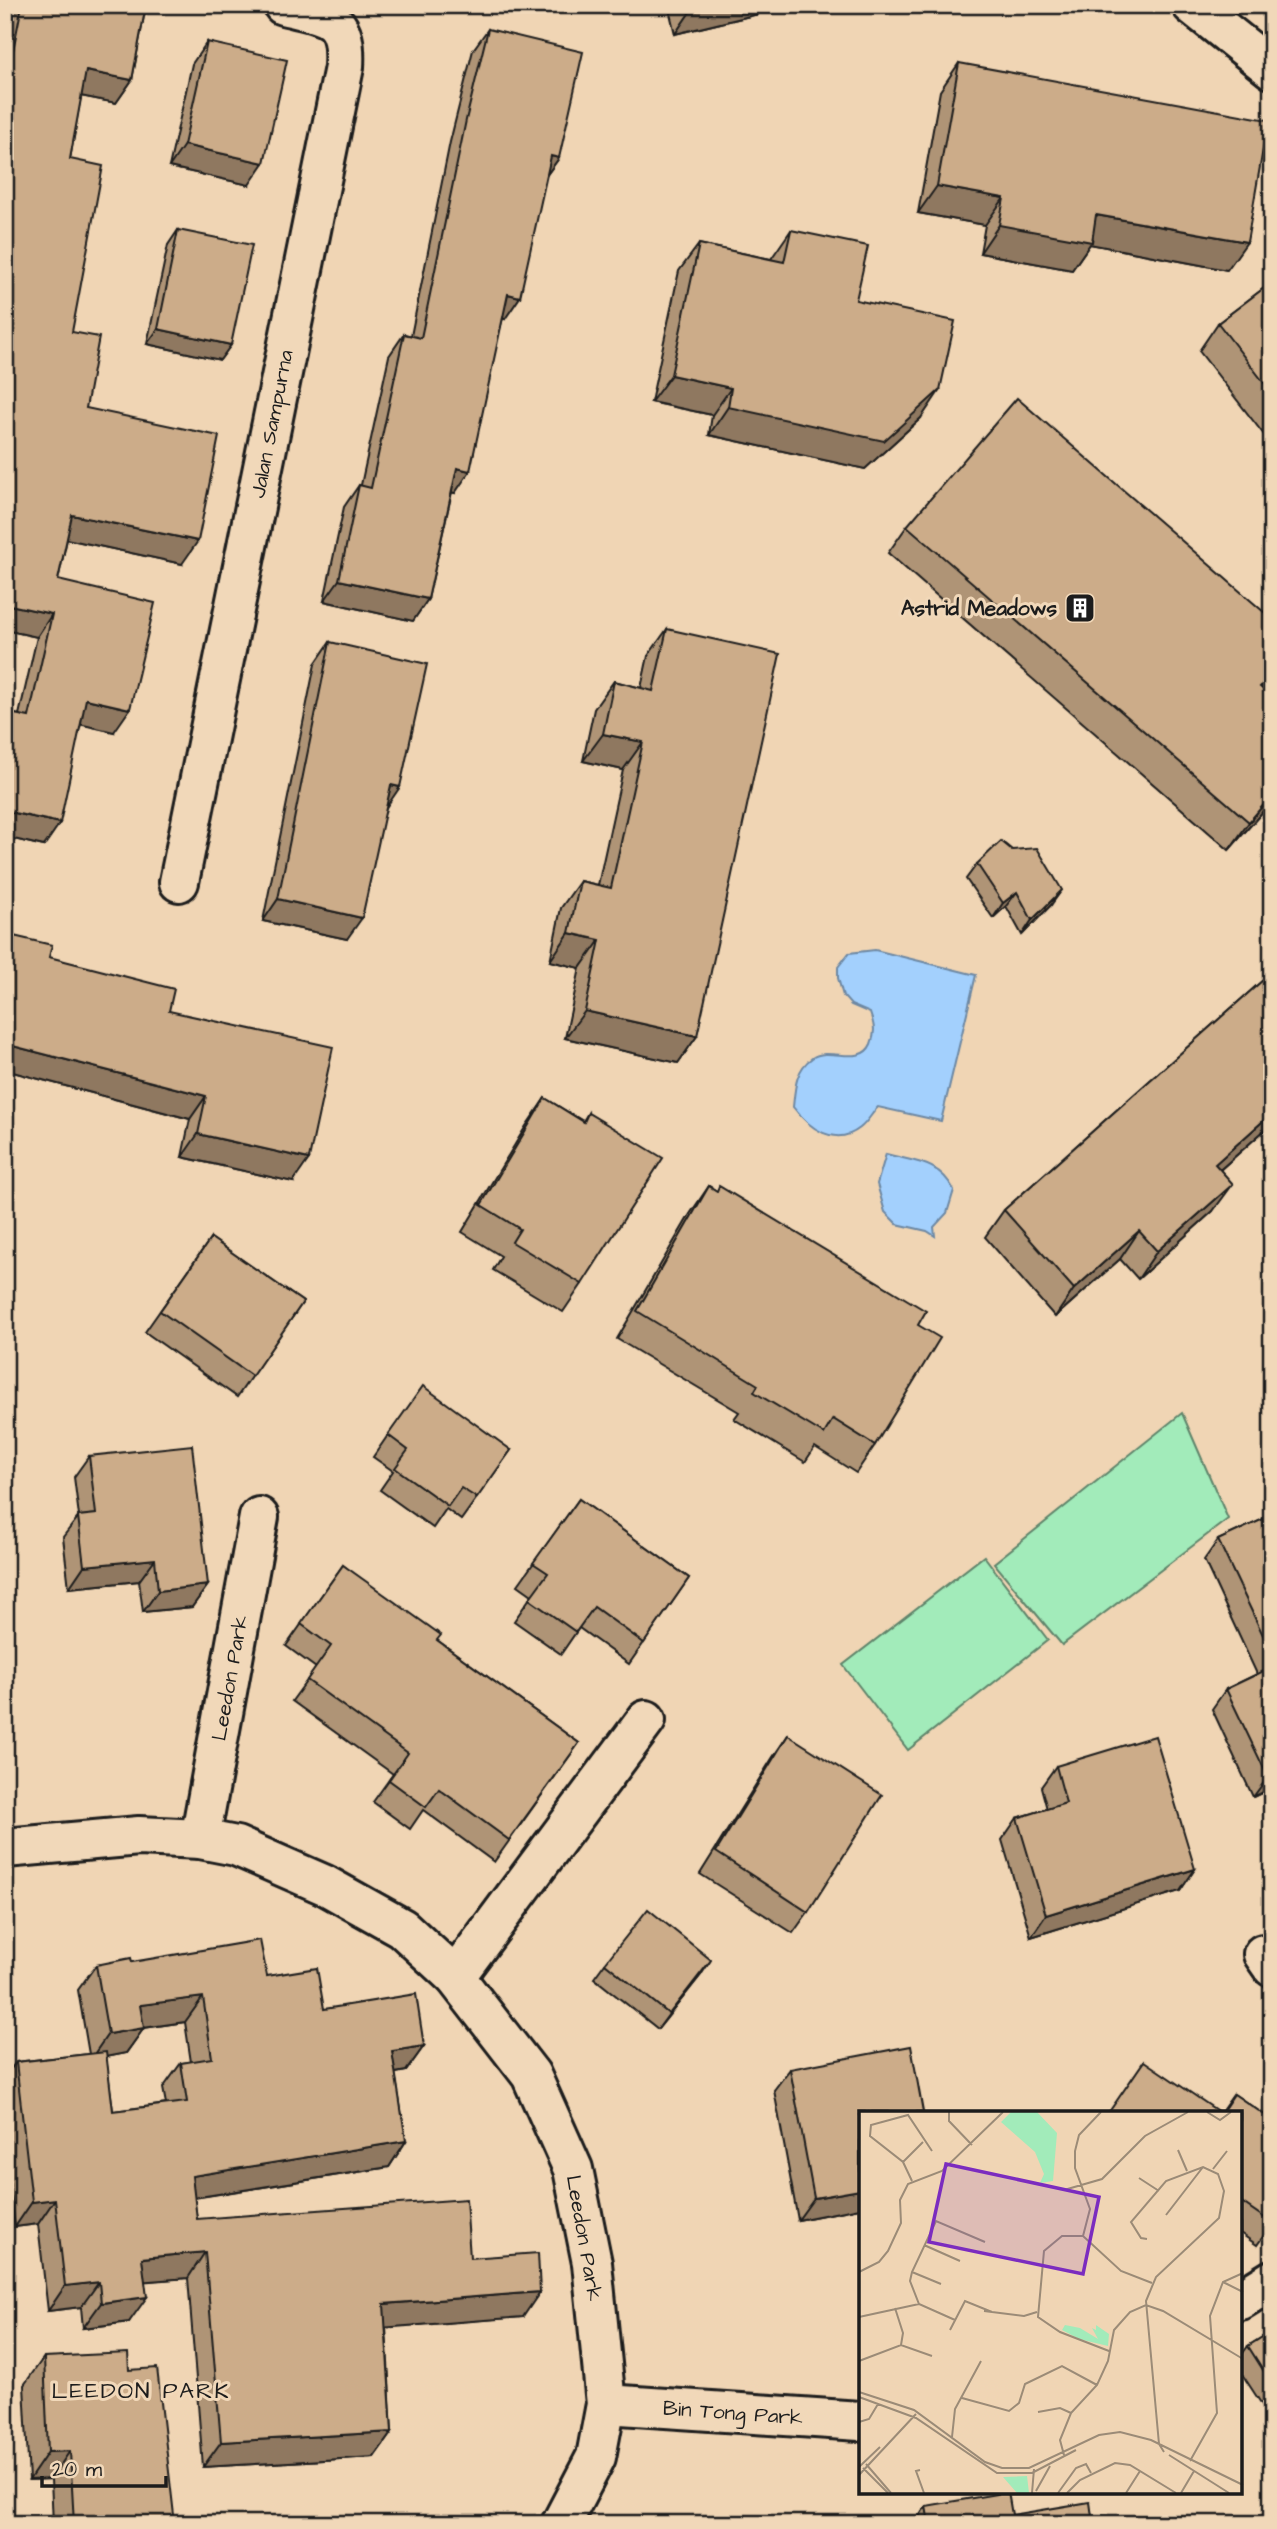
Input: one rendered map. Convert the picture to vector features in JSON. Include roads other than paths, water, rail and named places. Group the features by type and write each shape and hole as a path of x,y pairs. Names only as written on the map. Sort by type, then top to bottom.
{"street":[{"name":"Jalan Sampurna","path":"179,882 344,67 345,46 342,33 332,18 283,5"},
{"path":"1192,5 1272,69"},
{"name":"Leedon Park","path":"200,1839 259,1517"},
{"path":"455,1977 646,1720"},
{"name":"Leedon Park","path":"5,1848 139,1836 200,1839 236,1846 325,1885 402,1928 455,1977 531,2075 573,2169 592,2263 606,2404 596,2458 561,2524"},
{"path":"1242,2299 1272,2280"},
{"name":"Bin Tong Park","path":"606,2404 859,2421"}],"water":[{"path":"875,950 976,975 941,1121 878,1107 860,1128 851,1134 832,1136 815,1128 793,1107 797,1080 802,1068 812,1058 827,1054 860,1054 871,1044 874,1028 870,1013 851,1005 843,996 838,967 849,953"},
{"path":"886,1154 934,1168 948,1180 954,1190 947,1213 934,1227 935,1236 927,1231 897,1224 885,1212 877,1184"}],"place":[{"name":"Astrid Meadows","path":"1080,608"}],"district":[{"name":"LEEDON PARK","path":"141,2391"}]}
